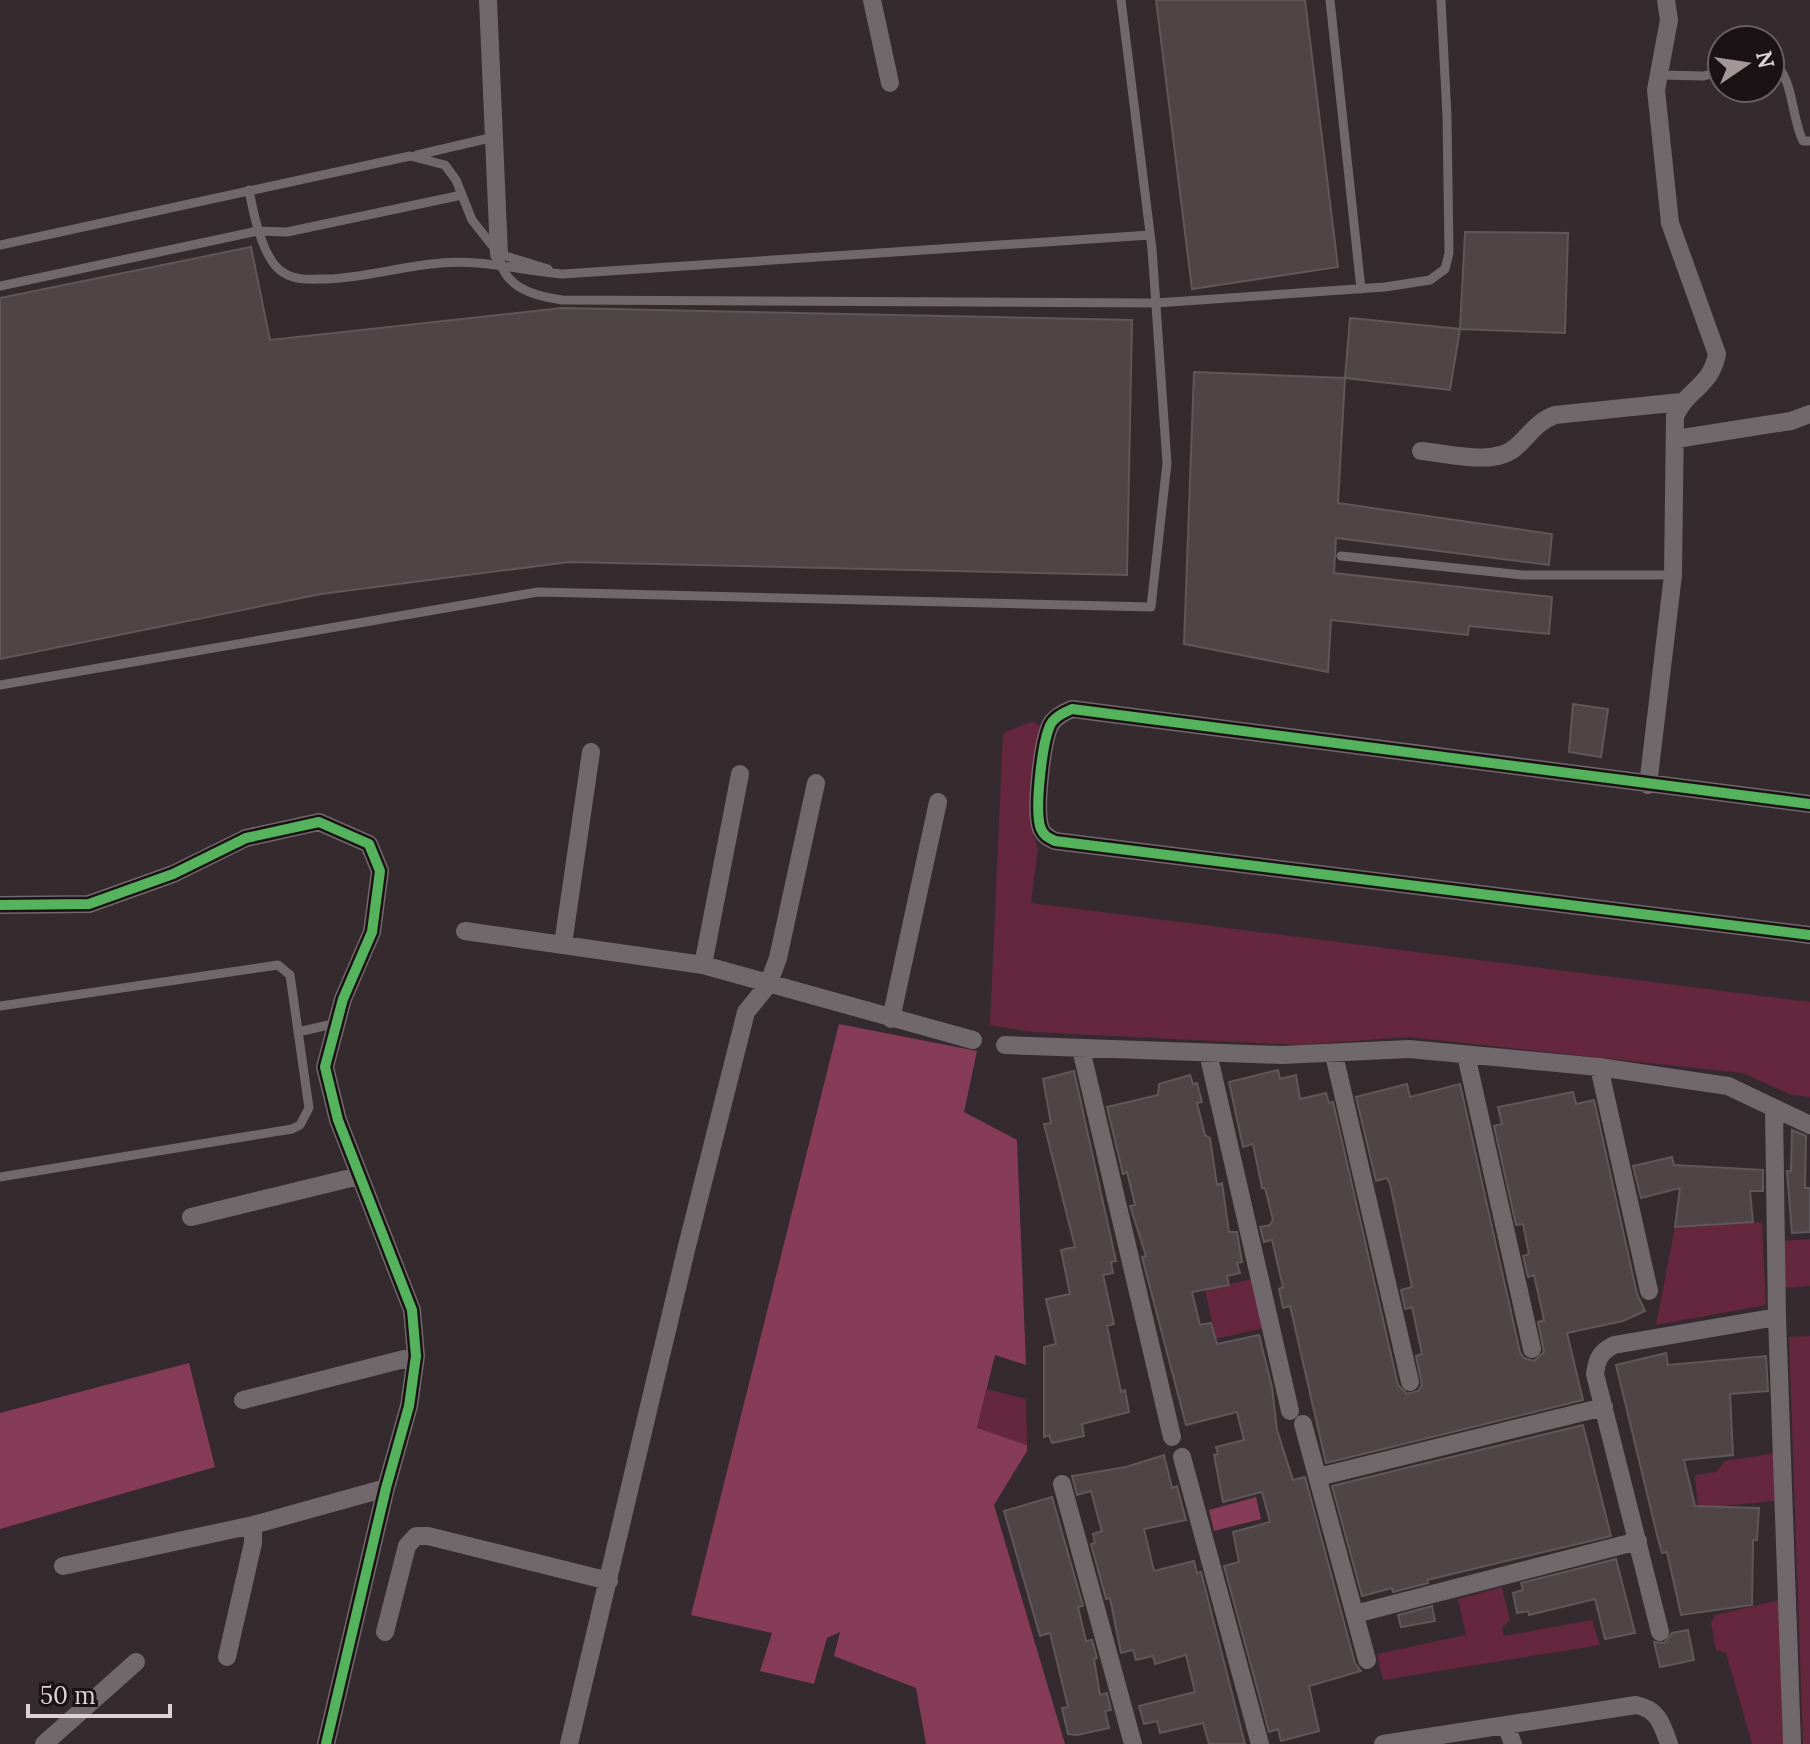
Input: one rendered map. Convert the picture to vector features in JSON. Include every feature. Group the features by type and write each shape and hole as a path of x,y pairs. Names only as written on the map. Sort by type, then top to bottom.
{"street":[{"path":"488,0 500,261"},
{"path":"872,0 890,83"},
{"path":"1648,785 1673,575 1675,416 1681,402 1714,371 1717,354 1670,223 1656,90 1669,20 1666,0"},
{"path":"1421,451 1495,457 1509,453 1541,420 1555,415 1681,402"},
{"path":"1676,439 1791,421 1810,414"},
{"path":"1810,804 1072,709 1057,716 1049,727 1038,805 1040,828 1046,837 1055,841 1810,935"},
{"path":"563,944 591,752"},
{"path":"703,965 740,774"},
{"path":"569,1744 746,1012 768,985 778,958 816,783"},
{"path":"891,1019 938,802"},
{"path":"0,905 89,904 173,874 246,838 319,822 369,844 380,871 372,932 343,999 325,1067 338,1120 412,1310 416,1356 409,1406 386,1488 326,1744"},
{"path":"465,931 703,965 973,1040"},
{"path":"1005,1045 1334,1055 1409,1049 1599,1067 1728,1086 1810,1125"},
{"path":"1081,1049 1172,1437"},
{"path":"1208,1053 1290,1411"},
{"path":"1334,1055 1410,1382"},
{"path":"1466,1055 1532,1349"},
{"path":"1599,1067 1649,1291"},
{"path":"1774,1110 1777,1317 1792,1744"},
{"path":"191,1217 359,1176"},
{"path":"1660,1632 1595,1374 1597,1360 1604,1350 1656,1337 1777,1317"},
{"path":"243,1400 416,1356"},
{"path":"1318,1477 1604,1407"},
{"path":"1303,1424 1367,1660"},
{"path":"1182,1457 1260,1744"},
{"path":"1062,1484 1133,1744"},
{"path":"63,1566 253,1525 386,1488"},
{"path":"227,1657 253,1543 253,1525"},
{"path":"385,1632 407,1546 416,1536 428,1536 609,1581"},
{"path":"1355,1614 1638,1541"},
{"path":"44,1744 136,1662"},
{"path":"1383,1744 1636,1705 1648,1707 1659,1717 1669,1744"},
{"path":"1506,1725 1513,1744"}],"lane":[{"path":"0,685 538,592 1151,607 1167,463 1150,235 1121,0"},
{"path":"1330,0 1361,289"},
{"path":"410,156 445,165 472,220 500,261 510,282 538,297 562,300 1156,303 1361,289 1430,280 1445,269 1449,253 1441,0"},
{"path":"1659,75 1706,75"},
{"path":"1786,82 1798,130 1803,141 1810,141"},
{"path":"0,245 494,137"},
{"path":"249,190 258,231 280,272 296,279 339,278 442,263 500,261 563,274 1150,235"},
{"path":"0,286 258,231 287,232 462,195"},
{"path":"1341,556 1523,575 1673,575"},
{"path":"0,1006 278,965 290,975 309,1097 309,1108 300,1125 0,1177"},
{"path":"298,1032 337,1023"}],"shaded area":[{"path":"1033,721 1043,729 1033,833 1038,849 1031,903 1810,1002 1810,1097 1792,1095 1742,1073 1408,1037 1299,1045 1032,1032 990,1025 1003,733"},
{"path":"839,1024 977,1051 964,1112 1017,1140 1026,1365 995,1355 977,1428 1027,1445 1027,1451 994,1505 1065,1744 926,1744 916,1688 834,1656 840,1632 827,1638 814,1684 760,1671 772,1633 691,1615"},
{"path":"1762,1223 1766,1305 1656,1325 1675,1227"},
{"path":"1810,1239 1810,1286 1785,1288 1781,1241"},
{"path":"1252,1279 1264,1328 1216,1339 1205,1290"},
{"path":"1810,1336 1810,1744 1803,1744 1789,1337"},
{"path":"189,1363 215,1467 0,1529 0,1413"},
{"path":"987,1389 1026,1399 1027,1445 977,1429"},
{"path":"1775,1453 1778,1501 1698,1508 1695,1475 1716,1472 1725,1461"},
{"path":"1256,1497 1261,1519 1214,1531 1209,1510"},
{"path":"1502,1587 1510,1621 1502,1627 1504,1636 1592,1620 1600,1645 1383,1680 1377,1654 1466,1635 1458,1599"},
{"path":"1779,1600 1783,1744 1752,1744 1726,1653 1716,1650 1711,1623 1715,1615"}],"building":[{"path":"1156,0 1305,0 1338,267 1192,289"},
{"path":"1465,232 1568,233 1565,333 1460,329"},
{"path":"251,247 270,340 562,308 1132,320 1127,575 569,562 321,594 0,659 0,298"},
{"path":"1350,318 1460,329 1450,390 1345,378"},
{"path":"1194,372 1345,378 1338,503 1552,534 1549,565 1336,538 1334,573 1552,597 1549,634 1469,626 1468,635 1331,620 1328,672 1184,644"},
{"path":"1573,704 1608,709 1601,757 1569,752"},
{"path":"1278,1070 1280,1079 1296,1075 1300,1099 1326,1093 1329,1103 1333,1102 1398,1385 1407,1394 1418,1391 1422,1385 1416,1356 1422,1354 1412,1307 1405,1309 1401,1290 1412,1287 1390,1184 1387,1178 1376,1181 1356,1097 1407,1084 1410,1097 1460,1084 1520,1352 1524,1358 1534,1361 1544,1352 1538,1322 1544,1320 1534,1275 1528,1277 1523,1256 1529,1254 1523,1224 1516,1225 1494,1126 1502,1124 1498,1107 1573,1092 1576,1104 1594,1100 1637,1294 1645,1311 1623,1321 1567,1333 1583,1400 1326,1463 1290,1306 1283,1308 1279,1289 1283,1287 1272,1240 1264,1242 1260,1227 1270,1225 1273,1220 1265,1188 1262,1188 1253,1144 1243,1147 1229,1082"},
{"path":"1074,1071 1116,1261 1111,1262 1113,1273 1103,1275 1114,1324 1107,1326 1121,1392 1125,1390 1129,1412 1082,1424 1084,1436 1052,1443 1049,1435 1044,1437 1044,1347 1056,1344 1046,1299 1070,1294 1061,1250 1075,1247 1044,1124 1051,1123 1043,1079"},
{"path":"1190,1075 1193,1084 1197,1083 1202,1102 1197,1103 1205,1135 1210,1138 1217,1185 1222,1183 1229,1232 1237,1232 1242,1262 1237,1263 1240,1273 1227,1276 1229,1285 1192,1292 1200,1325 1211,1323 1217,1344 1259,1335 1272,1387 1277,1430 1293,1480 1305,1477 1355,1663 1361,1671 1309,1686 1319,1731 1281,1741 1278,1729 1269,1732 1224,1566 1239,1562 1233,1532 1270,1522 1262,1492 1223,1502 1214,1455 1218,1454 1216,1447 1244,1440 1237,1412 1186,1425 1142,1257 1146,1256 1130,1206 1135,1205 1127,1172 1123,1174 1107,1107 1158,1095 1159,1084"},
{"path":"1792,1130 1806,1136 1805,1188 1810,1188 1810,1232 1792,1233 1787,1171 1791,1171"},
{"path":"1672,1157 1674,1165 1763,1170 1763,1191 1750,1191 1753,1222 1675,1227 1680,1188 1641,1198 1633,1166"},
{"path":"1666,1353 1668,1365 1766,1356 1768,1391 1730,1394 1733,1455 1684,1460 1695,1506 1759,1508 1757,1540 1753,1540 1752,1605 1681,1615 1667,1552 1662,1553 1657,1535 1616,1365"},
{"path":"1583,1425 1611,1536 1427,1580 1428,1583 1393,1592 1392,1588 1362,1596 1332,1486"},
{"path":"1164,1455 1172,1488 1177,1486 1186,1520 1144,1529 1154,1571 1194,1561 1197,1573 1201,1572 1245,1744 1209,1744 1203,1723 1160,1733 1157,1721 1144,1724 1139,1706 1195,1692 1186,1655 1155,1664 1153,1656 1136,1660 1133,1650 1121,1653 1110,1598 1106,1599 1091,1544 1095,1543 1093,1534 1102,1531 1091,1491 1077,1495 1072,1476 1126,1467"},
{"path":"1052,1497 1083,1606 1078,1607 1086,1641 1092,1640 1097,1658 1094,1659 1100,1695 1107,1693 1111,1710 1105,1711 1109,1728 1077,1735 1068,1734 1062,1708 1068,1707 1050,1633 1040,1636 1004,1511"},
{"path":"1616,1559 1635,1633 1605,1639 1595,1599 1529,1615 1528,1611 1517,1613 1513,1593 1523,1590 1521,1583"},
{"path":"1432,1606 1435,1621 1401,1627 1398,1615"},
{"path":"1688,1630 1694,1660 1660,1667 1654,1642 1664,1643 1672,1633"}],"cycle path":[{"path":"1810,804 1072,709 1050,724 1042,763 1038,809 1042,831 1055,841 1810,935"},
{"path":"0,905 89,904 173,874 246,838 319,822 369,844 380,871 372,932 343,999 325,1067 338,1120 412,1310 416,1356 409,1406 386,1488 326,1744"}]}
